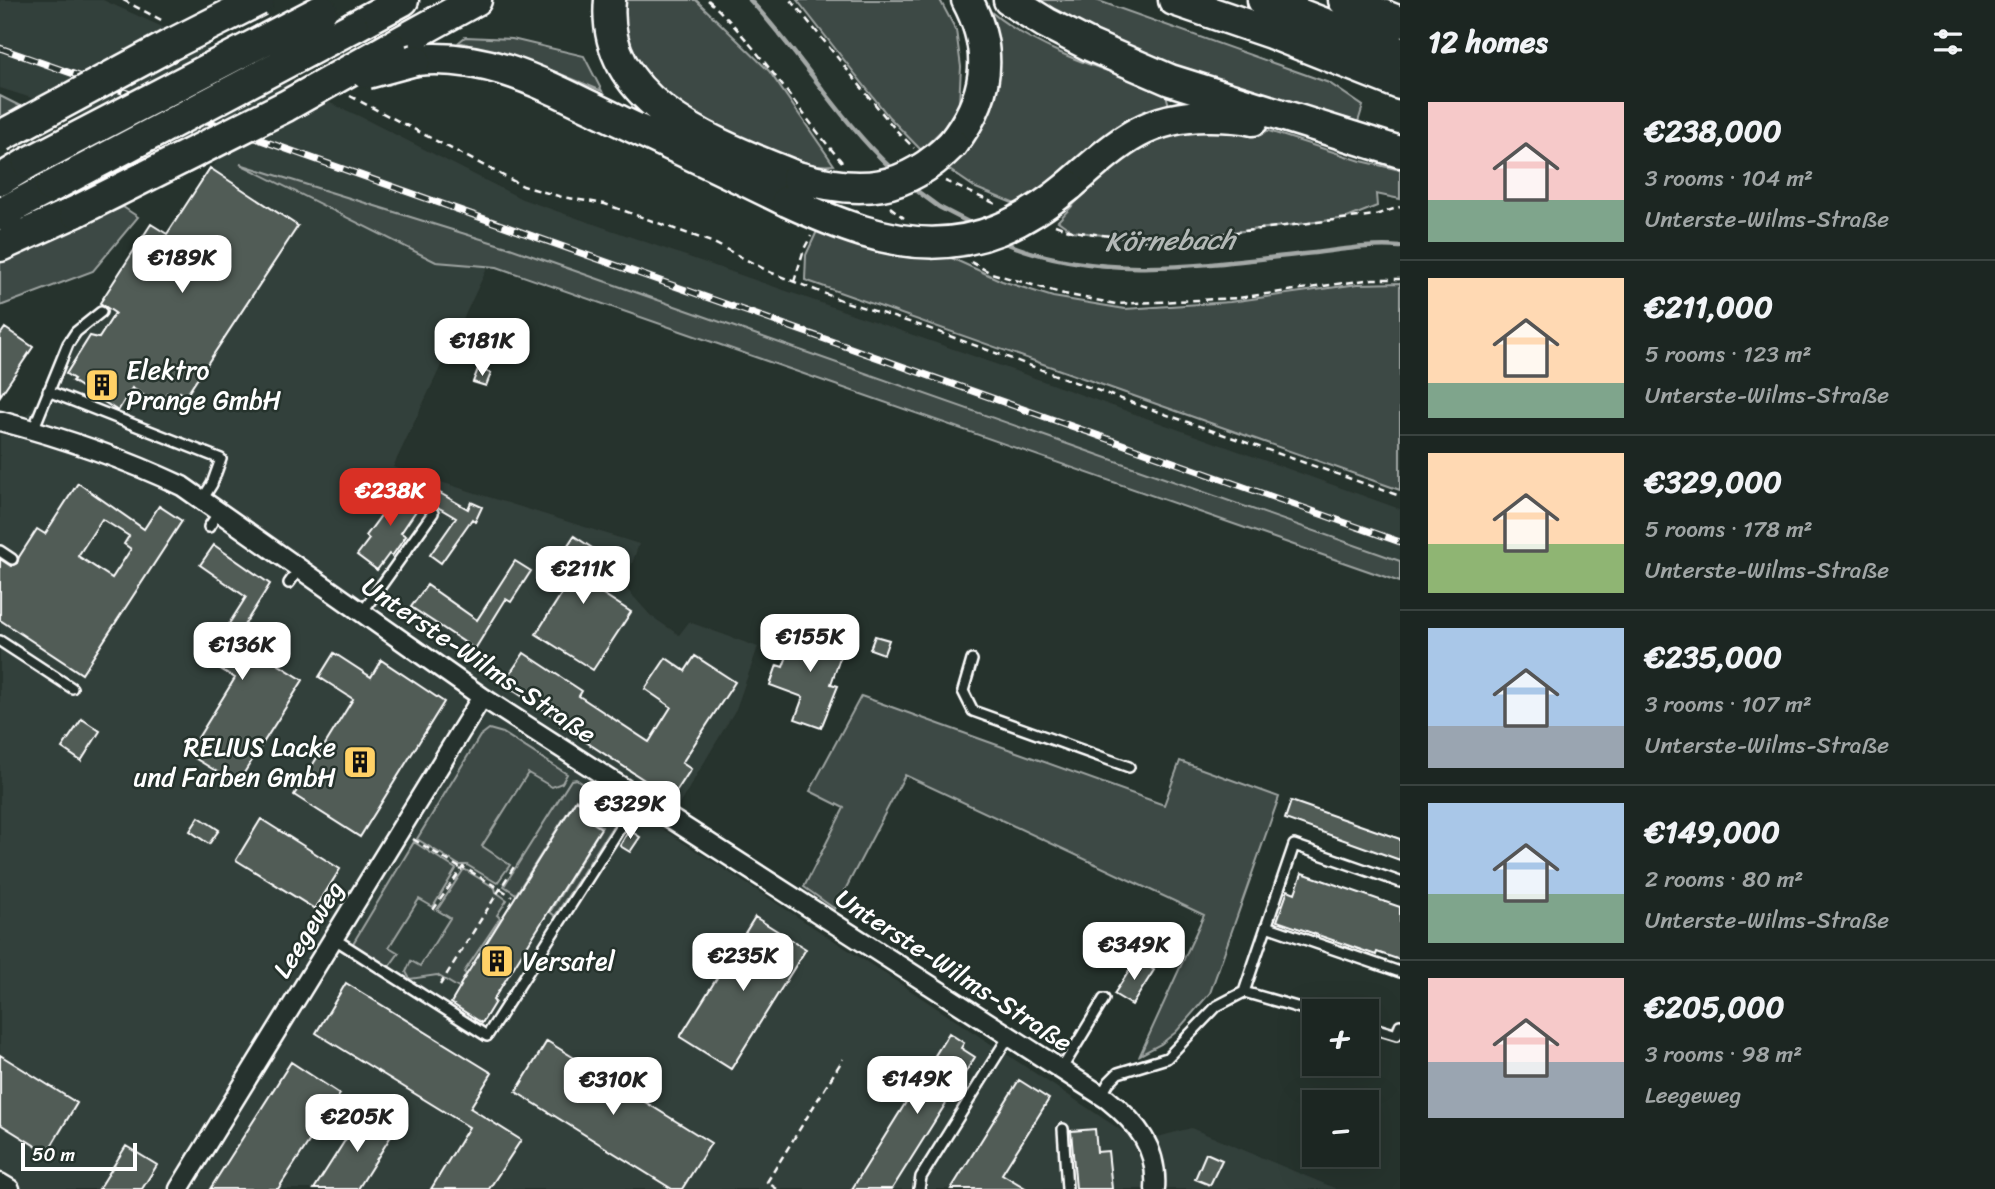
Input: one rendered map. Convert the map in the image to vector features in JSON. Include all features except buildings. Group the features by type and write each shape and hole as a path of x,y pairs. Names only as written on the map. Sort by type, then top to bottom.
{"highway":[{"path":"1,136 221,0"},
{"path":"168,34 259,0"},
{"path":"0,180 28,163 339,12 403,0"},
{"path":"0,246 75,212 286,106 383,67 476,0"},
{"path":"610,0 610,31 616,52 627,74 642,93 686,127 792,189 857,231 915,243 965,241 1014,224 1069,186 1134,132 1175,118 1239,117 1292,129 1317,127"},
{"path":"403,53 467,59 503,68 792,189 883,186 899,182 934,162 952,144 973,115 983,79 984,55 979,26 967,0"},
{"path":"1009,0 1089,45 1170,80 1400,152"},
{"path":"1174,0 1271,33 1400,84"},
{"path":"1263,0 1400,53"},
{"path":"1344,0 1400,22"},
{"path":"1388,0 1400,8"},
{"path":"0,214 51,187 339,12"}],"street":[{"name":"Unterste-Wilms-Straße","path":"0,421 157,474 182,486 219,512 294,576 361,614 482,697 1101,1096 1126,1114 1140,1129 1149,1146 1155,1189"},
{"name":"Leegeweg","path":"179,1189 482,697"},
{"path":"0,1183 10,1189"}],"lane":[{"path":"33,430 68,344 76,332 101,312"},
{"path":"48,391 221,459 212,484 202,500"},
{"path":"209,527 219,512"},
{"path":"361,614 433,513"},
{"path":"0,551 12,559"},
{"path":"0,641 72,688"},
{"path":"972,660 963,691 973,711 1129,767"},
{"path":"333,938 487,1036 639,798"},
{"path":"1244,992 1294,845 1400,882"},
{"path":"1266,926 1400,972"},
{"path":"1101,1096 1118,1073 1167,1058 1217,1006 1244,992 1302,1009"},
{"path":"1061,1070 1104,999"},
{"path":"1379,1030 1397,1035 1400,1025"},
{"path":"919,1189 921,1177 1009,1036"},
{"path":"1063,1129 1067,1189"}],"path":[{"path":"123,0 168,34"},
{"path":"350,96 523,186 562,197 606,204 714,243 772,273 846,302 1400,496"},
{"path":"413,839 460,868 466,867 512,896"},
{"path":"440,985 515,865"},
{"path":"433,910 460,868"},
{"path":"777,1189 767,1182 843,1059"}],"shaded area":[{"path":"0,0 103,0 359,116 522,199 962,352 1400,509 1400,561 507,247 293,181 492,258 393,467 639,544 624,586 651,616 679,635 689,622 758,647 736,709 664,830 1139,1142 1191,1128 1337,1189 0,1189 0,434 13,437 151,224 167,234 219,158 0,88"},
{"path":"623,0 696,0 769,71 834,165 812,165 781,156 706,124 678,106 652,81 633,51 626,34"},
{"path":"797,0 940,0 956,30 961,67 959,104 943,129 921,150 889,117"},
{"path":"978,0 997,17 1041,44 1091,65 1165,90 1169,106 1020,206 976,188 948,169 961,153"},
{"path":"1032,0 1096,0 1329,83 1363,106 1358,122 1141,55"},
{"path":"465,37 512,39 584,56 602,91 548,69 459,42"},
{"path":"0,96 20,106 0,121"},
{"path":"1191,126 1269,131 1361,161 1400,170 1400,199 1376,194 1377,206 1347,218 1155,242 1072,231 1058,221 1091,187 1128,156 1159,138"},
{"path":"240,164 507,247 1400,561 1400,582 497,267 436,262"},
{"path":"123,207 138,217 93,271 0,306 0,258"},
{"path":"818,229 947,256 1002,281 1053,297 1125,309 1230,302 1358,284 1400,283 1400,490 805,280 806,255"},
{"path":"861,696 1164,805 1180,761 1279,797 1210,993 1176,1032 1140,1055 1204,915 905,775 835,909 804,887 844,808 810,791"},
{"path":"489,729 503,733 567,774 562,783 552,787 528,773 482,846 510,865 497,883 467,865 459,865 417,839 480,736"},
{"path":"576,779 623,810 555,916 550,912 602,827 592,820 596,812 576,799 516,894 504,886 571,780"},
{"path":"414,842 456,869 433,907 419,899 389,947 399,953 388,968 352,945"},
{"path":"464,869 495,888 496,892 507,900 497,915 500,918 464,972 466,974 459,988 437,975 410,979 406,972 411,961 420,966 450,918 437,910"}],"waterway":[{"name":"Körnebach","path":"750,0 855,130 893,170"},
{"name":"Körnebach","path":"913,188 939,207 974,225"},
{"name":"Körnebach","path":"1003,242 1076,262 1152,267 1190,266 1364,247 1400,247"}],"railway":[{"path":"0,48 1400,542"}],"place":[{"name":"Elektro Prange GmbH","path":"102,385"},
{"name":"RELIUS Lacke und Farben GmbH","path":"360,762"},
{"name":"Versatel","path":"497,961"}]}
